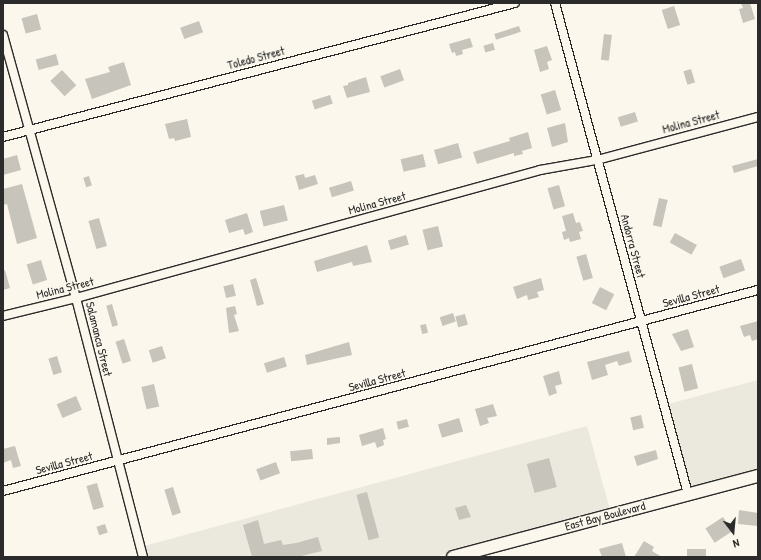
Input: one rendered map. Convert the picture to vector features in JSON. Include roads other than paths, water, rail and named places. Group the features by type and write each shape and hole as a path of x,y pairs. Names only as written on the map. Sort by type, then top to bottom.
{"main road":[{"name":"East Bay Boulevard","path":"453,557 758,476"}],"street":[{"name":"Toledo Street","path":"3,137 515,3"},
{"name":"Andorra Street","path":"555,3 688,494"},
{"name":"Salamanca Street","path":"3,35 76,298 143,557"},
{"name":"Molina Street","path":"3,316 76,298 540,170 597,160 758,117"},
{"name":"Sevilla Street","path":"3,491 758,290"}]}
